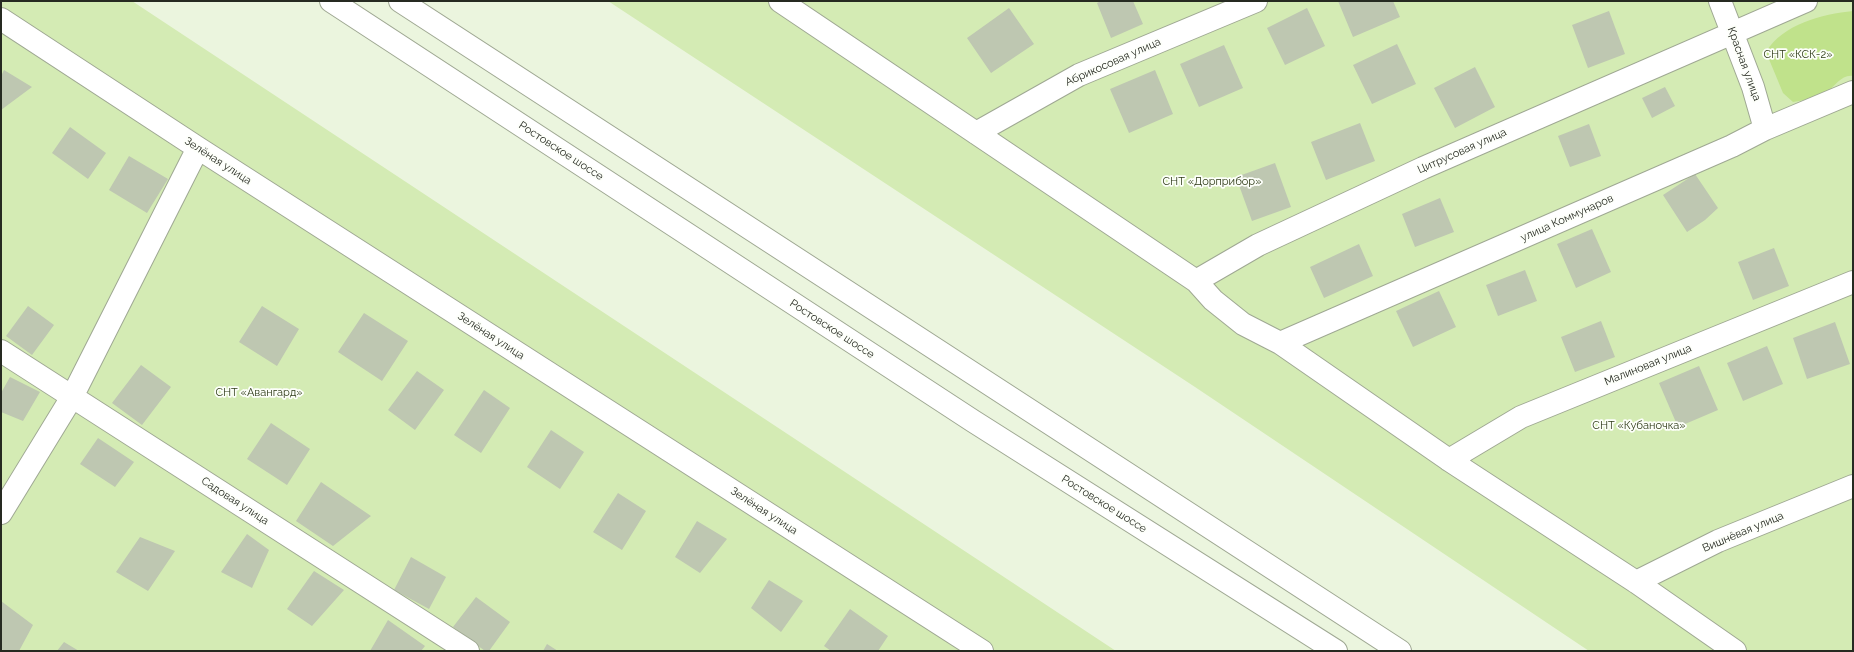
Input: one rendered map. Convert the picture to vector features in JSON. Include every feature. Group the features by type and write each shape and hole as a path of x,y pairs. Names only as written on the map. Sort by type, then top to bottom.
{"main road":[{"name":"Ростовское шоссе","path":"331,1 973,421 1336,651"},
{"path":"400,1 1400,651"},
{"path":"780,1 1196,281 1213,300 1244,324 1280,343 1449,460 1636,582 1735,651"},
{"name":"Абрикосовая улица","path":"976,133 1079,74 1256,1"},
{"name":"Красная улица","path":"1720,1 1753,87 1765,129"},
{"name":"Цитрусовая улица","path":"1196,281 1258,245 1416,171 1806,1"},
{"name":"Зелёная улица","path":"1,19 198,148 982,651"},
{"name":"улица Коммунаров","path":"1280,343 1725,149 1765,129 1853,92"},
{"path":"1,513 72,397 198,148"},
{"name":"Малиновая улица","path":"1449,460 1521,417 1853,282"},
{"name":"Садовая улица","path":"1,351 468,651"},
{"name":"Вишнёвая улица","path":"1636,582 1718,541 1853,486"}],"green space":[{"name":"СНТ «Авангард»","path":"1,1 132,1 1116,651 1,651"},
{"path":"608,1 1853,1 1853,651 1589,651 1195,387"}],"shaded area":[{"path":"1853,11 1853,76 1845,77 1823,94 1793,102 1783,93 1766,52 1773,42 1782,34 1804,22 1841,12"}],"building":[{"path":"1101,1 1133,1 1143,24 1111,38 1097,3"},
{"path":"1338,1 1393,1 1400,17 1353,37"},
{"path":"1009,8 1034,44 991,73 967,38"},
{"path":"1307,8 1325,46 1285,65 1267,28"},
{"path":"1609,11 1625,54 1588,68 1572,25"},
{"path":"1397,44 1416,84 1372,104 1353,65"},
{"path":"1224,45 1243,88 1199,107 1180,64"},
{"path":"1475,67 1495,107 1455,128 1434,88"},
{"path":"4,70 32,87 1,110 1,76"},
{"path":"1155,70 1173,114 1129,133 1110,89"},
{"path":"1665,87 1675,106 1652,118 1642,98"},
{"path":"1360,123 1375,161 1326,180 1311,142"},
{"path":"1589,124 1601,156 1570,167 1558,136"},
{"path":"70,127 106,153 88,179 52,153"},
{"path":"129,156 168,179 147,213 109,190"},
{"path":"1275,163 1291,207 1252,221 1236,177"},
{"path":"1695,174 1718,208 1705,220 1687,232 1663,195"},
{"path":"1440,198 1454,232 1415,247 1402,214"},
{"path":"1592,229 1611,272 1576,288 1557,244"},
{"path":"1359,244 1373,276 1324,298 1310,267"},
{"path":"1774,248 1789,286 1753,300 1738,262"},
{"path":"1525,270 1537,301 1498,316 1486,285"},
{"path":"1439,291 1456,327 1413,347 1396,311"},
{"path":"28,306 54,325 32,355 6,336"},
{"path":"262,306 299,329 277,366 239,342"},
{"path":"364,313 408,341 382,381 338,352"},
{"path":"1601,321 1615,357 1575,372 1561,337"},
{"path":"1835,322 1850,364 1807,379 1793,338"},
{"path":"1767,346 1783,384 1743,401 1727,363"},
{"path":"141,365 171,387 142,425 112,403"},
{"path":"1699,366 1718,410 1678,427 1659,383"},
{"path":"417,371 444,390 415,430 388,410"},
{"path":"10,377 40,392 23,421 1,412 1,393"},
{"path":"484,390 510,408 481,453 454,435"},
{"path":"271,423 310,449 287,485 247,459"},
{"path":"551,430 584,452 560,489 527,467"},
{"path":"98,438 134,462 115,487 80,464"},
{"path":"321,482 371,516 333,546 296,521"},
{"path":"618,493 646,511 622,550 593,532"},
{"path":"697,521 727,539 700,573 675,557"},
{"path":"247,534 269,550 252,588 221,572"},
{"path":"140,537 175,551 148,591 116,572"},
{"path":"411,557 446,577 429,609 394,590"},
{"path":"314,571 344,590 312,626 287,609"},
{"path":"769,580 803,601 781,632 751,608"},
{"path":"476,597 510,622 489,651 485,651 453,627"},
{"path":"1,601 33,625 19,651 5,651 1,649"},
{"path":"850,609 888,636 878,651 831,651 824,646"},
{"path":"388,620 425,646 421,651 370,651"},
{"path":"64,642 79,651 57,651"},
{"path":"547,644 558,651 543,651"}],"park label":[{"name":"СНТ «КСК-2»","path":"1798,55"},
{"name":"СНТ «Дорприбор»","path":"1212,182"},
{"name":"СНТ «Кубаночка»","path":"1639,426"}]}
